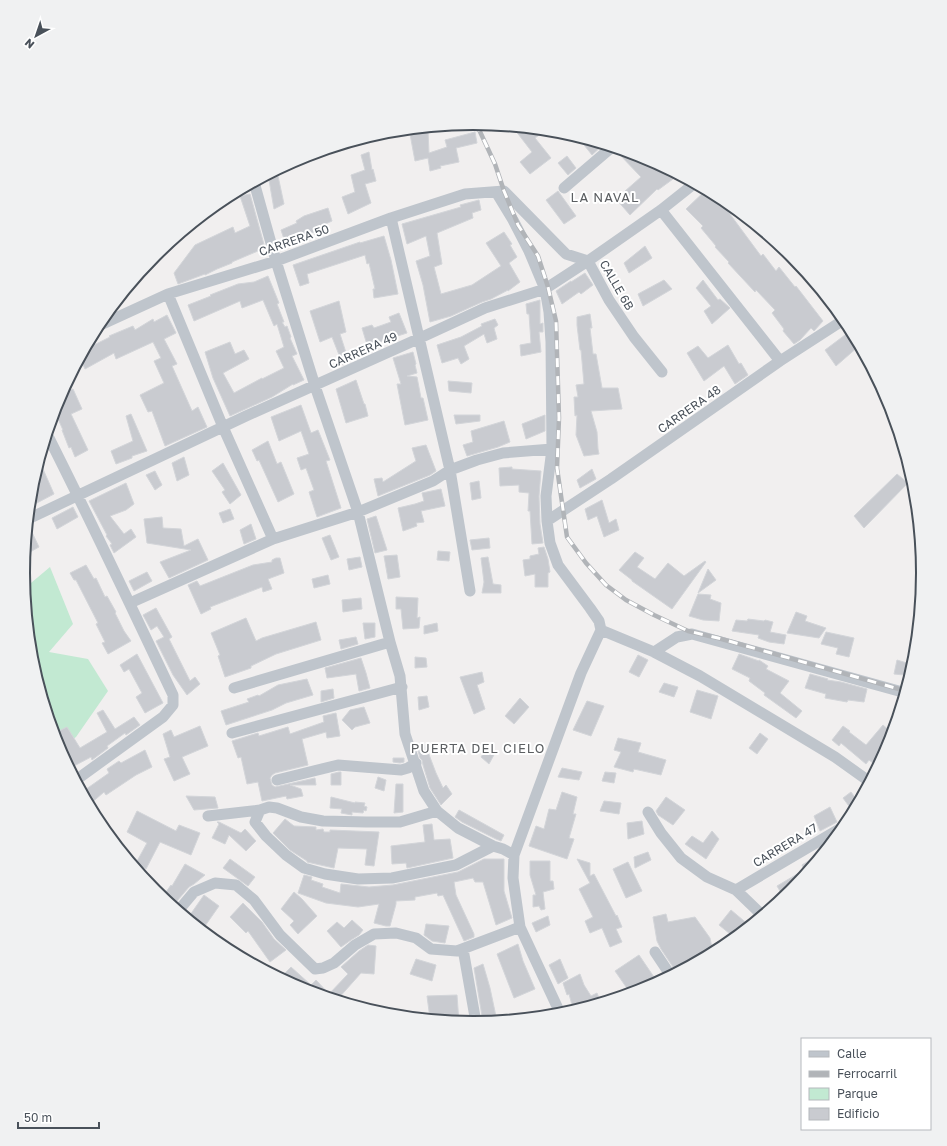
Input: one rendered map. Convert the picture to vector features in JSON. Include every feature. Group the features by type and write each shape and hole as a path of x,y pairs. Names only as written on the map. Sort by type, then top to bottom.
{"street":[{"path":"564,188 608,151"},
{"name":"CARRERA 49","path":"34,516 223,427 485,308 545,289 661,210 690,186"},
{"path":"255,187 276,261 315,386 358,512 390,642 400,676 405,734 416,763 424,791 437,810 458,828 514,855"},
{"path":"500,192 529,251 545,289 549,312 551,342 552,449 546,496 550,542 558,565 599,621 601,630 581,673 514,855 513,878 520,927 558,1008"},
{"name":"CARRERA 50","path":"108,322 168,294 276,261 391,218 465,194 500,192"},
{"name":"CALLE 6B","path":"500,192 566,254 588,261 609,300 634,337 662,372"},
{"path":"661,210 780,361"},
{"path":"391,218 450,470 470,592"},
{"path":"168,294 223,427 273,538"},
{"name":"CARRERA 48","path":"547,520 612,479 780,361 839,323"},
{"path":"50,441 130,603 173,695 173,705 163,717 80,777"},
{"path":"130,603 273,538 358,512 433,481 450,470 477,460 503,453 552,449"},
{"path":"601,630 654,652 700,676 835,757 866,779"},
{"path":"654,652 676,637 692,634 901,692"},
{"path":"234,688 390,642"},
{"path":"232,733 402,687"},
{"path":"278,780 338,765 400,770 408,768 416,763"},
{"path":"208,816 260,810 269,807 277,808 301,817 323,821 400,822 437,810"},
{"path":"260,810 255,822 266,836 286,855 304,868 332,875 358,879 392,878 456,865 493,846"},
{"path":"648,812 661,833 681,858 707,877 736,890 759,912"},
{"name":"CARRERA 47","path":"736,890 832,834"},
{"path":"182,907 194,892 215,883 236,885 254,900 280,935 315,969 323,968 334,963 355,945 374,934 403,934 416,938 431,949 457,951 520,927"},
{"path":"464,949 475,1016"},
{"path":"655,952 668,972"}],"green space":[{"path":"50,567 73,624 49,652 88,659 108,691 76,737 65,745 45,688 39,660 34,631 30,583"}],"building":[{"path":"516,131 540,135 535,138 551,158 530,174 520,162 532,152"},
{"path":"428,132 429,153 447,147 445,140 475,132 477,143 456,148 459,162 440,166 441,168 430,171 428,158 415,161 410,134"},
{"path":"583,144 599,148 592,155"},
{"path":"369,152 372,170 373,169 376,181 365,184 371,203 348,214 342,197 355,192 351,175 365,170 361,155"},
{"path":"620,155 643,163 674,178 658,190 657,189 630,215 616,199 641,177"},
{"path":"567,156 576,168 568,175 558,163"},
{"path":"278,176 284,204 274,209 269,180"},
{"path":"558,191 576,216 564,224 546,200"},
{"path":"702,193 726,208 761,256 763,254 776,271 779,267 823,321 814,331 811,328 794,344 783,331 784,329 772,313 775,310 756,290 755,292 728,263 729,262 715,247 716,246 701,228 703,226 686,209"},
{"path":"250,194 265,248 205,275 178,284 174,273 195,245 233,227 235,233 250,226 240,196"},
{"path":"479,200 481,210 472,213 473,218 437,233 442,264 434,267 441,294 472,285 501,266 486,243 504,232 512,244 510,245 517,257 509,263 520,282 508,291 491,299 451,316 430,322 423,285 416,261 430,256 426,236 407,244 402,224 461,207 460,205"},
{"path":"328,208 332,221 321,226 323,231 315,235 314,232 285,242 281,230 297,223 296,221 304,216"},
{"path":"384,236 398,294 374,298 373,289 375,289 369,263 367,264 365,255 307,274 309,283 300,286 293,265 360,242"},
{"path":"645,246 652,258 629,273 624,263"},
{"path":"585,273 593,285 581,294 579,292 562,304 556,291"},
{"path":"268,276 279,303 277,304 284,322 282,322 285,327 287,326 291,337 290,338 297,354 292,356 304,380 293,384 272,397 230,416 213,378 205,352 230,342 235,354 244,350 249,359 223,373 234,393 284,368 276,351 284,347 277,324 274,326 263,300 242,308 240,301 194,321 188,305 238,284 254,282"},
{"path":"664,280 672,289 643,306 638,294"},
{"path":"703,280 718,300 720,299 730,308 712,324 704,311 711,306 696,288"},
{"path":"540,300 540,324 543,323 543,332 539,332 541,352 521,356 520,345 531,343 529,314 527,314 526,304"},
{"path":"339,301 346,332 340,334 349,362 343,365 332,337 320,342 310,311"},
{"path":"399,313 407,333 382,341 368,348 362,328 372,325 374,328 391,322 389,317"},
{"path":"590,314 593,354 596,354 602,388 618,388 622,409 591,411 597,432 599,454 584,456 576,435 577,415 575,416 574,397 578,397 576,385 584,384 577,317"},
{"path":"167,315 176,333 164,339 177,364 172,366 192,411 198,407 207,427 165,446 152,411 148,412 140,395 164,383 154,361 161,358 153,342 116,359 114,353 85,369 83,364 92,346 110,337 109,336 133,326 135,330 153,319 154,322"},
{"path":"495,319 498,325 494,328 497,339 487,343 484,334 464,346 469,359 461,364 458,358 442,363 437,345 461,337 482,326 481,324"},
{"path":"847,334 856,348 836,366 825,350"},
{"path":"728,345 739,364 741,363 748,375 735,384 724,366 704,381 687,353 698,346 708,358"},
{"path":"413,352 417,373 407,376 417,377 421,398 423,398 428,420 405,425 397,384 401,384 393,358"},
{"path":"356,380 368,416 346,423 336,389"},
{"path":"448,381 472,383 471,393 449,391"},
{"path":"73,389 82,409 71,414 88,450 75,457 71,447 69,448 58,419 70,390"},
{"path":"301,405 311,433 318,430 330,460 326,461 341,508 317,517 309,492 314,490 306,468 301,470 297,458 309,454 301,431 279,441 271,417"},
{"path":"131,414 147,451 116,464 111,451 133,441 126,416"},
{"path":"454,415 480,415 480,421 456,424"},
{"path":"545,415 545,431 526,439 522,424"},
{"path":"504,421 510,442 467,456 463,445 473,442 471,431"},
{"path":"268,441 277,464 281,462 294,494 278,502 259,460 257,461 252,450"},
{"path":"426,445 436,471 430,475 378,496 374,479 382,478 383,482 416,461 412,448"},
{"path":"184,457 189,475 177,481 172,463"},
{"path":"223,463 241,495 230,504 222,492 225,490 212,471"},
{"path":"512,467 512,469 541,471 539,496 540,524 543,543 532,544 530,511 528,511 529,493 519,492 519,485 500,486 499,468"},
{"path":"43,468 54,494 36,503"},
{"path":"592,469 596,479 580,488 577,480"},
{"path":"155,471 162,485 155,490 146,475"},
{"path":"897,474 907,482 864,528 854,516"},
{"path":"479,481 481,498 472,500 470,483"},
{"path":"126,483 134,504 126,510 110,516 124,534 131,529 136,537 114,553 110,545 112,544 106,536 107,535 89,501"},
{"path":"441,489 445,506 421,511 424,522 416,523 417,526 403,531 398,508 424,501 422,493"},
{"path":"602,500 609,523 616,519 619,530 604,537 597,516 588,520 585,509"},
{"path":"73,507 78,517 57,529 52,518"},
{"path":"230,509 234,519 223,523 219,513"},
{"path":"376,516 387,550 375,553 367,519"},
{"path":"162,517 163,528 181,529 184,546 198,539 208,560 169,578 160,562 191,550 147,543 144,519"},
{"path":"251,524 256,539 244,544 240,530"},
{"path":"32,533 39,547 31,552"},
{"path":"330,535 339,557 331,560 322,538"},
{"path":"489,538 490,548 472,550 470,540"},
{"path":"544,547 550,572 548,573 548,587 535,587 535,574 525,576 523,560 530,559 530,556 539,554 538,548"},
{"path":"438,551 450,552 449,561 437,560"},
{"path":"635,552 644,558 637,567 655,579 668,563 684,576 705,561 706,562 672,609 619,570"},
{"path":"397,555 400,577 388,579 384,556"},
{"path":"360,557 362,567 349,570 347,559"},
{"path":"488,557 493,584 501,585 501,593 482,593 484,582 481,558"},
{"path":"280,558 284,573 268,579 272,589 263,592 262,587 210,607 211,609 201,614 188,585 197,581 200,586 253,565 272,562 272,560"},
{"path":"86,565 94,579 96,578 105,597 107,596 124,631 131,641 108,654 102,643 105,642 96,624 98,623 76,580 74,580 70,573"},
{"path":"708,569 716,580 698,593"},
{"path":"147,572 152,581 134,591 129,581"},
{"path":"328,575 330,584 314,588 312,579"},
{"path":"698,594 711,595 710,599 721,603 719,621 703,620 689,616"},
{"path":"396,597 418,598 417,618 420,617 419,628 403,629 401,609 396,609"},
{"path":"361,598 362,609 343,612 342,600"},
{"path":"156,608 172,637 169,639 190,681 195,677 200,684 187,695 173,675 156,641 164,637 157,626 151,630 143,615"},
{"path":"796,612 807,616 805,621 826,628 819,638 787,633"},
{"path":"246,618 256,641 316,622 321,640 276,654 251,666 251,668 225,677 218,656 220,655 211,633"},
{"path":"748,619 773,622 770,632 786,635 784,644 769,642 758,638 759,635 732,631 736,620 747,621"},
{"path":"363,623 375,623 375,637 365,639"},
{"path":"437,623 438,631 424,634 424,626"},
{"path":"826,632 854,638 849,657 836,654 838,648 821,644"},
{"path":"356,637 358,644 341,649 339,640"},
{"path":"137,654 163,703 145,713 136,697 142,693 129,669 124,672 120,665"},
{"path":"739,654 759,660 768,666 766,669 789,681 780,693 802,711 796,718 764,695 765,693 749,681 750,678 732,669"},
{"path":"638,655 648,660 639,677 629,672"},
{"path":"415,657 426,658 427,667 415,668"},
{"path":"361,658 370,688 359,691 356,674 327,678 325,668"},
{"path":"897,660 907,663 904,675 894,674"},
{"path":"482,672 484,682 477,685 485,709 474,714 460,677"},
{"path":"810,674 828,679 827,680 867,689 864,702 848,700 847,702 825,698 826,694 805,688"},
{"path":"307,679 313,695 286,703 272,710 226,725 221,711 249,702 247,699 258,695 259,696 278,685"},
{"path":"664,683 678,687 674,697 659,692"},
{"path":"333,689 334,698 321,702 321,691"},
{"path":"697,690 718,696 711,719 690,712"},
{"path":"427,696 429,707 419,710 418,697"},
{"path":"520,698 529,707 514,724 505,716"},
{"path":"587,701 604,706 591,736 573,730"},
{"path":"364,707 370,723 355,727 352,730 342,720 350,710"},
{"path":"103,710 115,729 134,717 140,725 126,735 125,733 107,746 108,748 92,760 91,757 74,766 59,731 67,727 80,748 107,732 97,713"},
{"path":"336,713 340,736 327,738 326,732 302,739 308,765 275,773 270,778 272,785 275,787 315,778 316,785 290,785 301,789 303,796 287,799 286,796 262,801 258,782 247,784 241,757 238,758 232,741 258,733 259,736 288,727 290,734 324,722 323,716"},
{"path":"883,725 888,729 884,740 880,745 882,746 874,764 869,760 866,764 841,743 839,746 832,740 843,726 866,745"},
{"path":"200,726 208,746 182,757 190,774 174,781 164,759 170,757 163,734 171,730 174,737"},
{"path":"760,733 768,739 757,754 749,748"},
{"path":"618,738 641,743 638,752 666,760 661,775 634,769 633,772 614,767 621,752 614,750"},
{"path":"425,744 443,788 446,785 452,794 441,805 430,788 417,747"},
{"path":"487,748 495,753 489,764 481,757"},
{"path":"145,750 152,767 136,775 106,795 104,792 93,801 86,789 109,773 107,769 119,761 121,763"},
{"path":"393,758 404,758 404,762 393,762"},
{"path":"562,768 582,772 579,780 558,777"},
{"path":"341,772 341,785 331,785 331,774"},
{"path":"605,772 616,773 614,783 602,781"},
{"path":"378,777 386,780 384,791 375,788"},
{"path":"396,784 403,784 403,812 394,813"},
{"path":"562,792 577,797 573,814 576,814 569,838 574,839 567,859 529,846 536,826 544,829 549,809 556,810"},
{"path":"851,792 856,798 850,807 843,798"},
{"path":"186,796 215,797 218,808 194,810"},
{"path":"331,797 355,803 365,803 364,806 367,807 366,811 364,810 363,813 352,812 352,815 341,813 342,809 330,808"},
{"path":"666,797 685,810 673,825 658,815 656,811"},
{"path":"604,801 621,803 619,814 600,811"},
{"path":"830,807 837,822 820,831 814,816"},
{"path":"459,810 504,835 501,841 455,817"},
{"path":"137,811 176,831 179,825 200,833 191,855 160,842 146,869 137,861 147,843 127,832"},
{"path":"285,819 294,826 316,827 316,830 323,829 324,832 330,832 330,830 379,832 374,866 365,865 367,849 338,848 334,868 307,862 290,850 273,833"},
{"path":"642,821 644,834 628,839 627,823"},
{"path":"217,822 241,833 245,829 256,841 246,851 229,835 225,844 212,838 219,824"},
{"path":"432,824 434,840 450,839 453,858 407,868 406,863 392,864 391,846 425,842 423,825"},
{"path":"712,831 719,839 706,859 685,844 692,836 703,843"},
{"path":"648,852 651,860 635,868 634,857"},
{"path":"230,859 255,877 248,886 223,868"},
{"path":"484,859 504,859 504,891 512,918 496,925 483,882 475,882 473,878 454,882 456,895 474,934 474,937 464,941 443,895 438,896 437,893 415,897 415,900 396,901 390,926 386,926 374,923 379,904 358,907 326,903 298,893 304,875 312,877 311,880 323,884 322,887 340,893 341,884 369,887 393,885 458,872"},
{"path":"577,859 590,863 590,876 594,874 622,927 616,929 622,942 610,947 602,928 590,933 585,921 593,917 579,889 590,883"},
{"path":"812,859 804,869 802,865"},
{"path":"530,861 550,861 550,881 553,881 554,889 543,892 545,909 541,910 539,906 533,907 533,895 536,895 530,875"},
{"path":"628,862 642,891 626,898 613,869"},
{"path":"185,864 205,875 189,887 177,901 166,892 171,885 172,886"},
{"path":"801,872 781,893 777,886"},
{"path":"294,892 317,916 298,934 290,925 294,921 281,909"},
{"path":"204,895 219,906 205,926 191,914"},
{"path":"243,903 262,922 274,939 286,950 270,962 248,931 246,933 230,917"},
{"path":"731,910 746,923 730,934 719,925"},
{"path":"666,914 668,922 695,917 710,938 712,947 674,969 657,941 653,917"},
{"path":"548,916 550,925 536,932 532,923"},
{"path":"352,920 363,930 359,935 341,947 327,931 337,922 344,928"},
{"path":"426,924 449,926 445,943 432,941 424,935"},
{"path":"518,944 523,961 535,989 514,998 497,954"},
{"path":"368,945 376,946 374,974 361,973 341,996 330,993 348,974 341,967"},
{"path":"639,955 655,978 627,989 615,971"},
{"path":"416,959 436,965 432,981 410,974"},
{"path":"560,959 568,978 558,984 549,965"},
{"path":"483,964 496,1016 482,1016 474,968"},
{"path":"291,967 311,985 316,980 327,991 284,974"},
{"path":"580,974 584,985 591,996 597,993 599,998 572,1005 569,994 567,995 563,983"},
{"path":"457,995 459,1016 429,1014 427,996"}],"railway":[{"path":"479,130 495,164 518,225 538,256 548,287 556,321 559,418 557,468 567,537 586,563 606,585 626,600 688,631 718,638 901,690"}],"district":[{"name":"LA NAVAL","path":"605,197"},
{"name":"PUERTA DEL CIELO","path":"478,748"}]}
